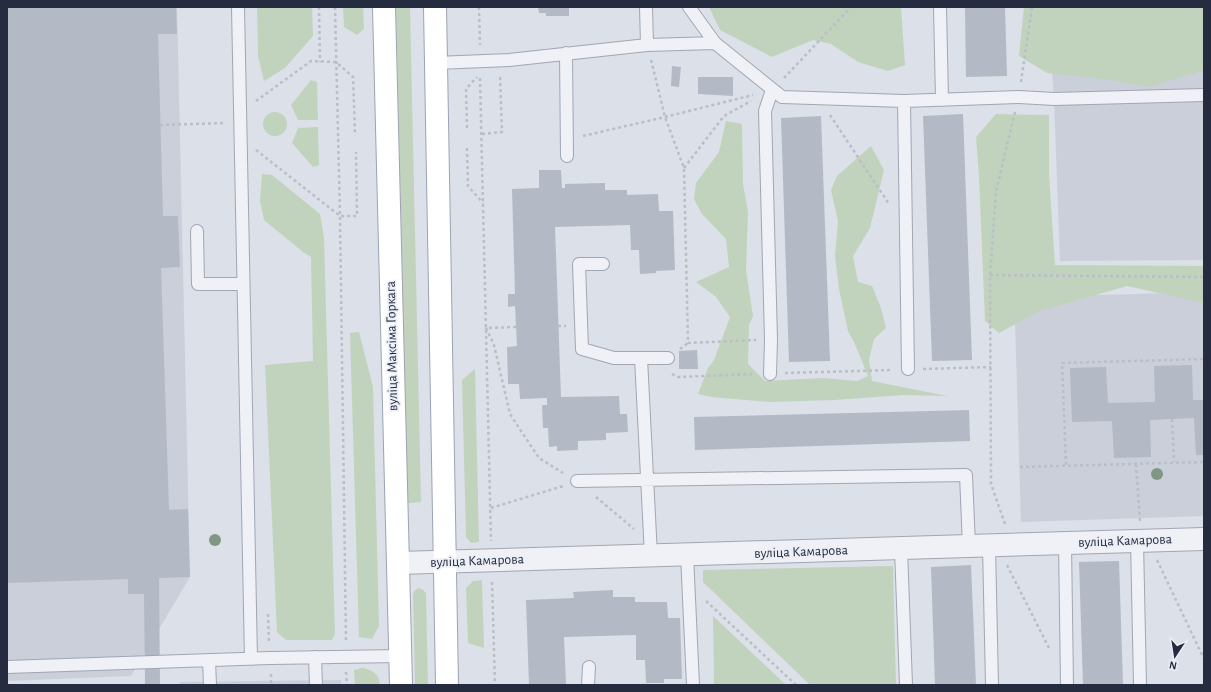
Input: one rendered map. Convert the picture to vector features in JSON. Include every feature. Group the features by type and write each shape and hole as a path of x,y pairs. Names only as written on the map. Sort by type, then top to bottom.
{"main road":[{"name":"вуліца Максіма Горкага","path":"384,7 401,685"},
{"path":"435,7 447,685"}],"street":[{"name":"вуліца Камарова","path":"398,563 492,560 651,549 687,555 1204,539"}],"lane":[{"path":"238,7 251,659"},
{"path":"646,7 647,45"},
{"path":"689,7 715,43 782,98 904,101 1019,97 1054,99 1204,95"},
{"path":"940,7 942,100"},
{"path":"436,63 480,62 647,45 715,43"},
{"path":"566,53 567,156"},
{"path":"770,374 771,340 765,112 772,90"},
{"path":"904,101 908,369"},
{"path":"197,231 198,284 243,284"},
{"path":"603,264 579,264 582,349 614,358 668,358"},
{"path":"641,358 651,549"},
{"path":"577,481 966,474 985,546 992,685"},
{"path":"1140,685 1142,541"},
{"path":"1065,543 1067,685"},
{"path":"901,549 906,685"},
{"path":"687,555 693,685"},
{"path":"7,667 270,658 400,656"},
{"path":"315,657 316,685"},
{"path":"209,660 210,685"},
{"path":"588,685 589,667"}],"path":[{"path":"319,7 320,62"},
{"path":"335,7 340,216 347,685"},
{"path":"479,7 480,62"},
{"path":"684,168 724,116 772,90 851,7"},
{"path":"1005,525 991,484 990,275 996,191 1019,97 1032,7"},
{"path":"647,45 665,117 684,168 688,343 771,340"},
{"path":"482,134 502,132 500,60"},
{"path":"160,125 248,122 247,107 311,61 336,62 354,77 355,133"},
{"path":"467,128 466,89 480,74 495,685"},
{"path":"567,140 772,90"},
{"path":"819,98 906,229"},
{"path":"467,148 468,186 484,203"},
{"path":"255,149 340,216 357,216 356,152"},
{"path":"990,275 1204,277"},
{"path":"486,328 516,327"},
{"path":"486,328 494,345 510,414 539,458 577,481 651,549"},
{"path":"1066,466 1062,363 1204,359"},
{"path":"700,377 991,367"},
{"path":"1172,419 1174,462"},
{"path":"1020,467 1204,462"},
{"path":"1136,464 1140,518"},
{"path":"491,508 577,481"},
{"path":"1142,541 1204,659"},
{"path":"985,546 1053,657"},
{"path":"688,585 796,685"},
{"path":"268,610 271,685"}],"shaded area":[{"path":"7,7 177,7 190,577 131,676 7,681"},
{"path":"1204,7 1204,260 1060,261 1054,99 1049,29"},
{"path":"1204,292 1204,516 1021,522 1015,320 1028,297"},
{"path":"341,680 341,685 180,685 180,682"}],"green space":[{"path":"257,7 312,7 313,36 285,68 264,81 258,56"},
{"path":"343,7 363,7 364,29 357,35 344,27"},
{"path":"396,7 410,7 421,502 408,503"},
{"path":"709,7 901,7 905,65 888,71 858,62 831,44 813,40 772,57 720,30"},
{"path":"1024,7 1204,7 1204,70 1150,87 1103,79 1047,73 1019,56"},
{"path":"311,80 317,82 318,120 298,120 291,105"},
{"path":"275,112 284,115 287,124 284,133 275,136 266,133 263,124 266,115"},
{"path":"996,114 1049,115 1049,174 1055,265 1204,266 1204,303 1127,286 1039,311 999,333 985,321 976,137"},
{"path":"726,121 742,124 743,184 748,212 746,270 753,316 749,325 748,364 765,381 823,378 857,381 868,376 848,331 839,289 835,256 838,221 831,190 837,176 871,146 884,170 870,228 853,256 858,282 872,286 881,308 886,328 874,339 869,360 872,381 947,396 904,395 835,400 770,402 711,397 698,394 708,368 714,360 730,317 716,297 696,282 729,267 726,239 702,214 694,199 696,183 719,152"},
{"path":"318,127 319,165 313,167 292,143 298,128"},
{"path":"262,174 272,175 320,214 324,238 335,634 332,640 286,640 277,632 265,365 313,361 311,257 264,220 260,201"},
{"path":"359,332 373,387 379,626 372,639 359,637 350,333"},
{"path":"475,369 479,542 471,543 466,537 462,380"},
{"path":"893,566 896,685 810,685 703,582 703,570"},
{"path":"482,580 484,648 468,643 466,588 473,581"},
{"path":"419,588 426,593 428,685 415,685 413,594 415,590"},
{"path":"713,616 786,685 714,685"},
{"path":"362,668 377,675 380,685 355,685 354,670"}],"building":[{"path":"7,7 176,7 177,34 158,34 163,216 178,216 180,267 161,268 169,510 188,509 190,577 159,578 160,685 145,685 144,594 128,594 128,579 7,583"},
{"path":"538,7 569,7 569,16 546,16 546,13 539,13"},
{"path":"965,7 1005,7 1007,76 966,77"},
{"path":"672,66 681,67 679,87 671,86"},
{"path":"698,77 733,77 733,96 698,94"},
{"path":"963,114 972,360 932,361 923,116"},
{"path":"821,116 830,361 789,362 781,118"},
{"path":"539,170 561,170 562,188 565,188 565,184 605,183 605,190 627,190 627,195 658,194 659,211 673,211 675,270 656,271 656,273 640,274 639,250 631,250 630,225 555,227 561,397 619,396 620,414 627,414 628,432 606,433 606,440 578,441 578,450 557,451 557,446 549,447 548,428 543,428 542,405 547,405 547,398 520,399 519,384 508,384 507,347 517,346 515,306 508,307 508,294 515,294 512,189 539,188"},
{"path":"697,350 698,369 679,369 679,351"},
{"path":"1192,365 1193,400 1204,400 1204,455 1196,455 1194,418 1150,420 1151,457 1114,458 1112,421 1072,422 1070,368 1106,367 1108,403 1155,402 1154,366"},
{"path":"969,410 970,441 695,450 694,417"},
{"path":"1119,561 1123,685 1083,685 1079,562"},
{"path":"971,565 976,685 935,685 931,567"},
{"path":"613,590 613,597 635,597 635,602 667,602 668,618 680,618 682,679 664,679 664,683 646,683 645,660 636,660 636,635 564,637 566,685 529,685 526,600 574,598 573,592"}]}
